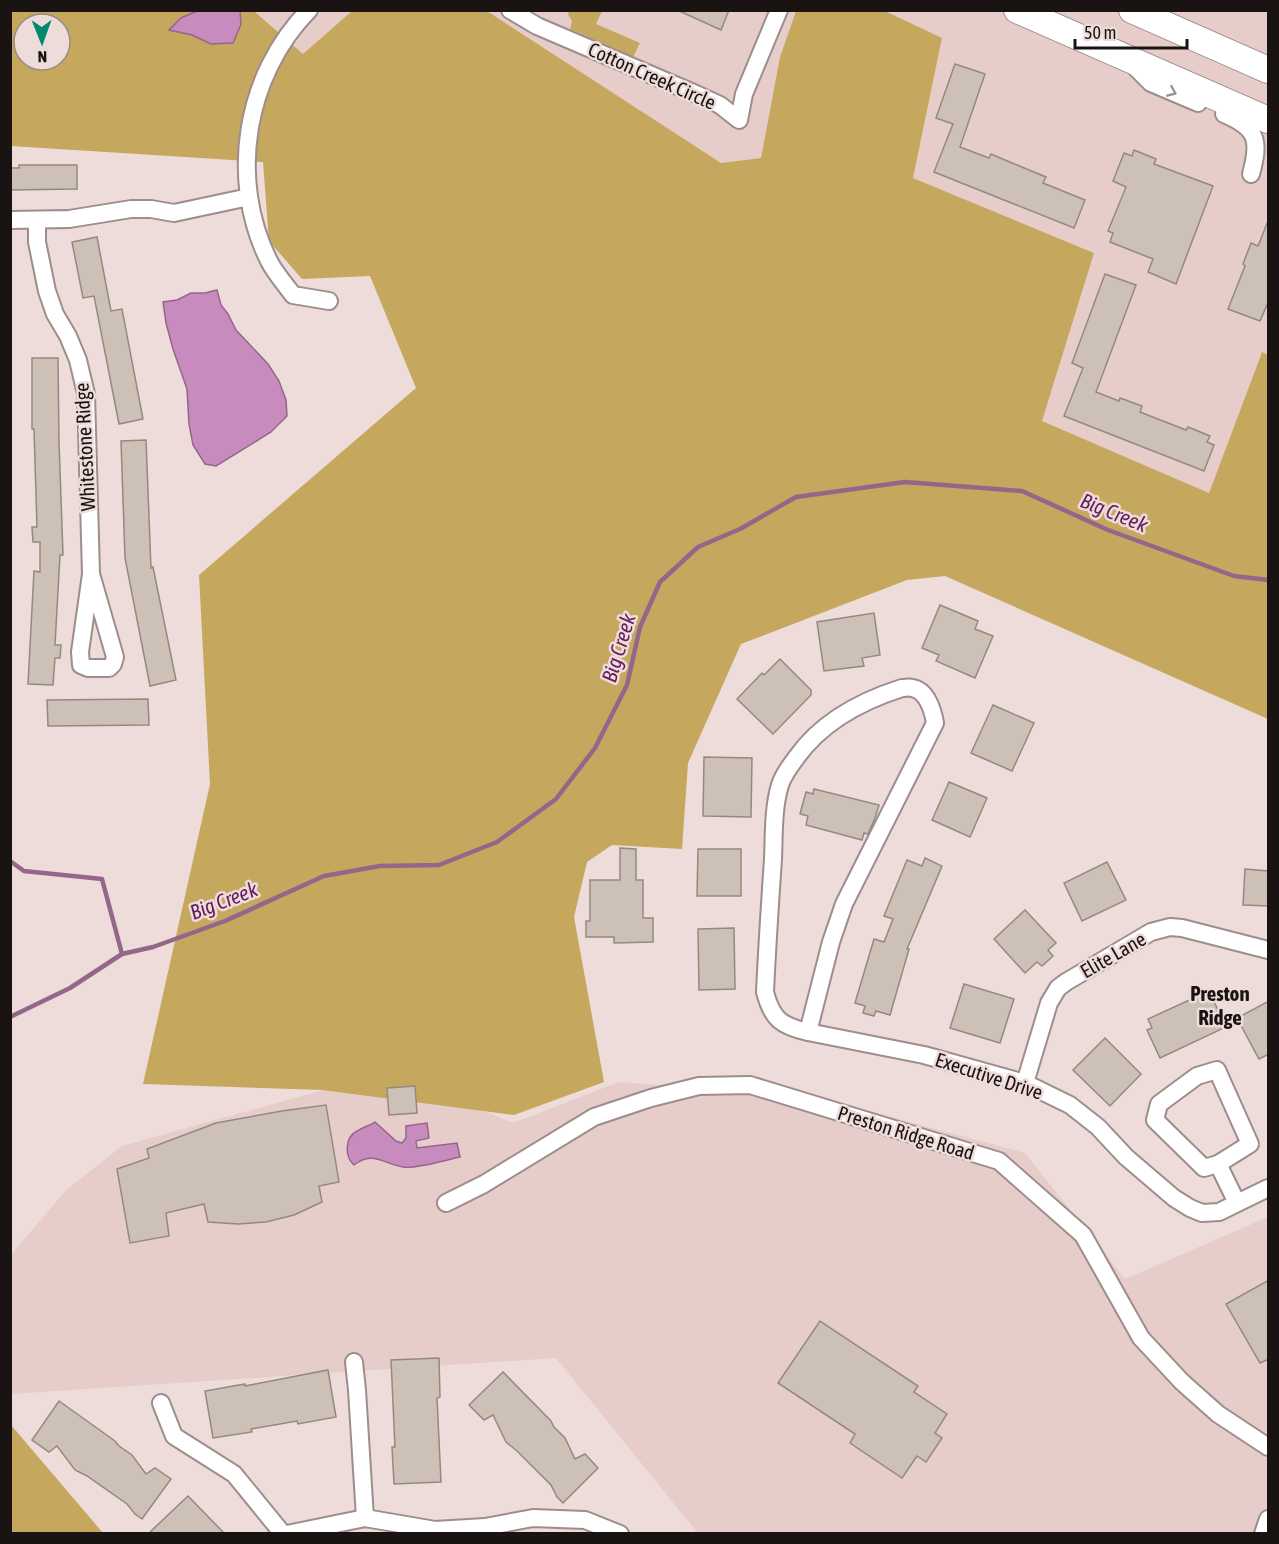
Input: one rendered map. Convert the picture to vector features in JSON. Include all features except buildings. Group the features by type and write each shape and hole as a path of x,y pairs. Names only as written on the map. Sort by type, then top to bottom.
{"highway":[{"path":"1017,10 1269,120"},
{"path":"1132,10 1269,70"}],"street":[{"path":"309,10 296,23 274,55 264,75 248,139 246,160 249,197 254,221 270,263 293,295 329,301"},
{"name":"Cotton Creek Circle","path":"510,10 537,26 720,105 739,120 744,94 779,10"},
{"path":"1126,58 1151,83 1241,121 1255,138 1256,155 1251,174 1269,154"},
{"path":"10,220 69,219 131,209 151,209 174,213 249,197"},
{"name":"Whitestone Ridge","path":"37,220 37,242 46,291 78,360 86,394 91,574 80,652 81,665 88,668 109,668 115,657 91,574"},
{"name":"Executive Drive","path":"808,1032 831,942 844,904 934,723 933,710 921,692 914,688 902,688 876,696 835,720 801,751 787,770 780,785 775,815 765,992 769,1008 779,1021 792,1029 924,1055 1025,1083 1070,1106 1098,1127 1126,1157 1174,1198 1202,1213 1219,1212 1269,1188"},
{"name":"Elite Lane","path":"1025,1083 1049,1003 1058,988 1151,932 1170,927 1182,928 1269,950"},
{"path":"1217,1070 1250,1144 1218,1164 1204,1168 1155,1120 1159,1104 1197,1076 1217,1070"},
{"name":"Preston Ridge Road","path":"446,1203 484,1184 594,1117 651,1098 699,1086 750,1085 999,1161 1083,1236 1141,1338 1182,1382 1218,1414 1269,1447"},
{"path":"1218,1164 1237,1203"},
{"path":"354,1362 365,1518"},
{"path":"161,1402 174,1436 234,1474 285,1533 365,1518 435,1532 485,1527 533,1518 585,1520 620,1533"},
{"path":"1263,1533 1269,1518"}],"shaded area":[{"path":"10,11 254,11 303,54 352,11 487,11 721,163 761,158 780,57 796,11 885,11 942,38 913,178 1094,253 1042,421 1209,493 1262,352 1268,355 1268,719 945,576 907,580 741,644 688,763 682,849 612,845 587,862 574,917 604,1082 514,1115 322,1090 143,1084 210,784 199,575 416,388 370,276 302,279 269,241 263,162 11,146"},
{"path":"197,11 240,11 241,24 233,43 211,44 192,35 169,30 181,18"},
{"path":"254,11 352,11 303,54"},
{"path":"487,11 796,11 780,57 761,158 720,163"},
{"path":"569,11 602,11 596,24 640,43 633,57 570,29 572,21 568,14"},
{"path":"885,11 1268,11 1268,355 1261,353 1209,493 1042,421 1094,253 913,178 942,38"},
{"path":"217,290 221,305 236,330 268,364 279,381 286,400 287,416 271,432 216,466 205,464 193,445 187,389 173,349 163,302 177,300 191,293"},
{"path":"363,1079 415,1082 513,1123 619,1082 816,1097 1025,1153 1125,1279 1268,1217 1268,1533 704,1534 697,1532 556,1358 11,1394 10,1256 66,1190 122,1146"},
{"path":"375,1122 396,1141 402,1143 406,1138 406,1126 427,1123 429,1138 416,1141 417,1148 457,1143 460,1157 424,1166 403,1167 372,1158 354,1165 347,1152 348,1142 357,1131"},
{"path":"11,1425 103,1533 11,1533"}],"waterway":[{"name":"Big Creek","path":"10,1017 70,988 122,954 153,947 225,921 324,876 380,866 439,865 497,842 556,799 595,748 627,685 640,627 660,582 698,547 740,529 796,497 905,482 1022,491 1108,530 1234,576 1268,580"},
{"path":"10,861 24,871 102,879 122,954"}],"district":[{"name":"Preston Ridge","path":"1220,1006"}]}
